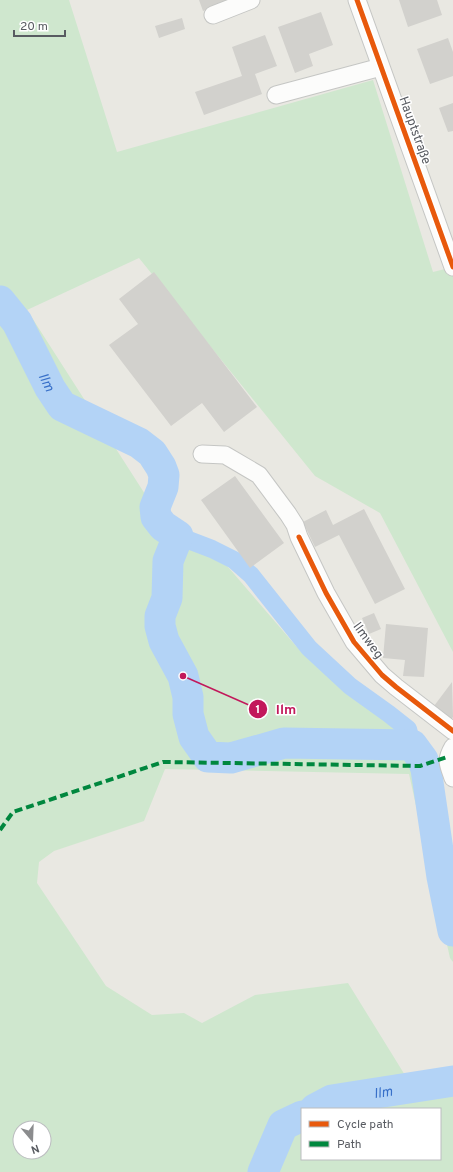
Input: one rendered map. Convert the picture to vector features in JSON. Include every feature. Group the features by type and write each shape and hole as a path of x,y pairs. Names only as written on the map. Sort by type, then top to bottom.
{"street":[{"path":"213,15 251,0"},
{"name":"Hauptstraße","path":"357,0 453,267"},
{"path":"276,95 381,67"},
{"name":"Ilmweg","path":"202,454 225,455 260,475 295,525 299,537 326,593 354,642 382,675 396,688 453,731"},
{"path":"453,747 447,757 447,760 453,778"}],"green space":[{"path":"0,0 69,0 117,152 373,80 433,272 453,267 453,652 380,513 315,476 139,258 27,310 168,530 216,553 296,646 418,742 453,848 453,962 450,958 409,774 165,769 144,821 54,851 39,862 37,883 106,986 152,1015 184,1013 202,1023 255,995 348,983 408,1080 441,1076 453,1066 453,1172 0,1172"}],"building":[{"path":"199,0 234,0 203,11"},
{"path":"399,0 437,0 442,15 408,27"},
{"path":"321,12 333,45 309,54 313,66 295,73 278,27"},
{"path":"182,18 185,29 159,38 155,26"},
{"path":"265,35 277,66 255,74 262,94 204,115 195,92 242,76 232,47"},
{"path":"448,38 453,52 453,76 430,84 417,49"},
{"path":"453,103 453,131 448,132 439,108"},
{"path":"154,272 257,407 224,432 202,403 171,426 109,345 138,324 119,299"},
{"path":"235,476 284,543 250,568 201,500"},
{"path":"364,509 405,589 375,604 339,535 315,547 303,522 326,510 333,525"},
{"path":"374,613 381,629 369,634 362,618"},
{"path":"386,624 428,628 424,677 403,676 405,660 383,658"},
{"path":"452,682 453,717 451,720 434,706"}],"waterway":[{"name":"Ilm","path":"0,301 17,322 50,388 62,406 139,443 152,453 161,467 164,475 163,487 155,507 156,517 163,526 178,536 168,561 167,598 160,616 160,626 164,641 183,676 188,697 188,714 194,737 208,757 231,758 284,743 412,745 423,760 426,769 442,877 453,931"},
{"path":"178,536 212,549 234,560 251,575 309,648 350,686 408,729 412,745"},
{"name":"Ilm","path":"317,1108 332,1100 453,1081"},
{"name":"Ilm","path":"263,1172 283,1125 301,1116"}],"marked path":[{"path":"0,830 13,812 163,762 420,766 447,757"}],"cycle path":[{"path":"357,0 453,267"},
{"path":"299,537 326,593 354,642 382,675 453,731"}],"place":[{"name":"Ilm","path":"183,676"}]}
